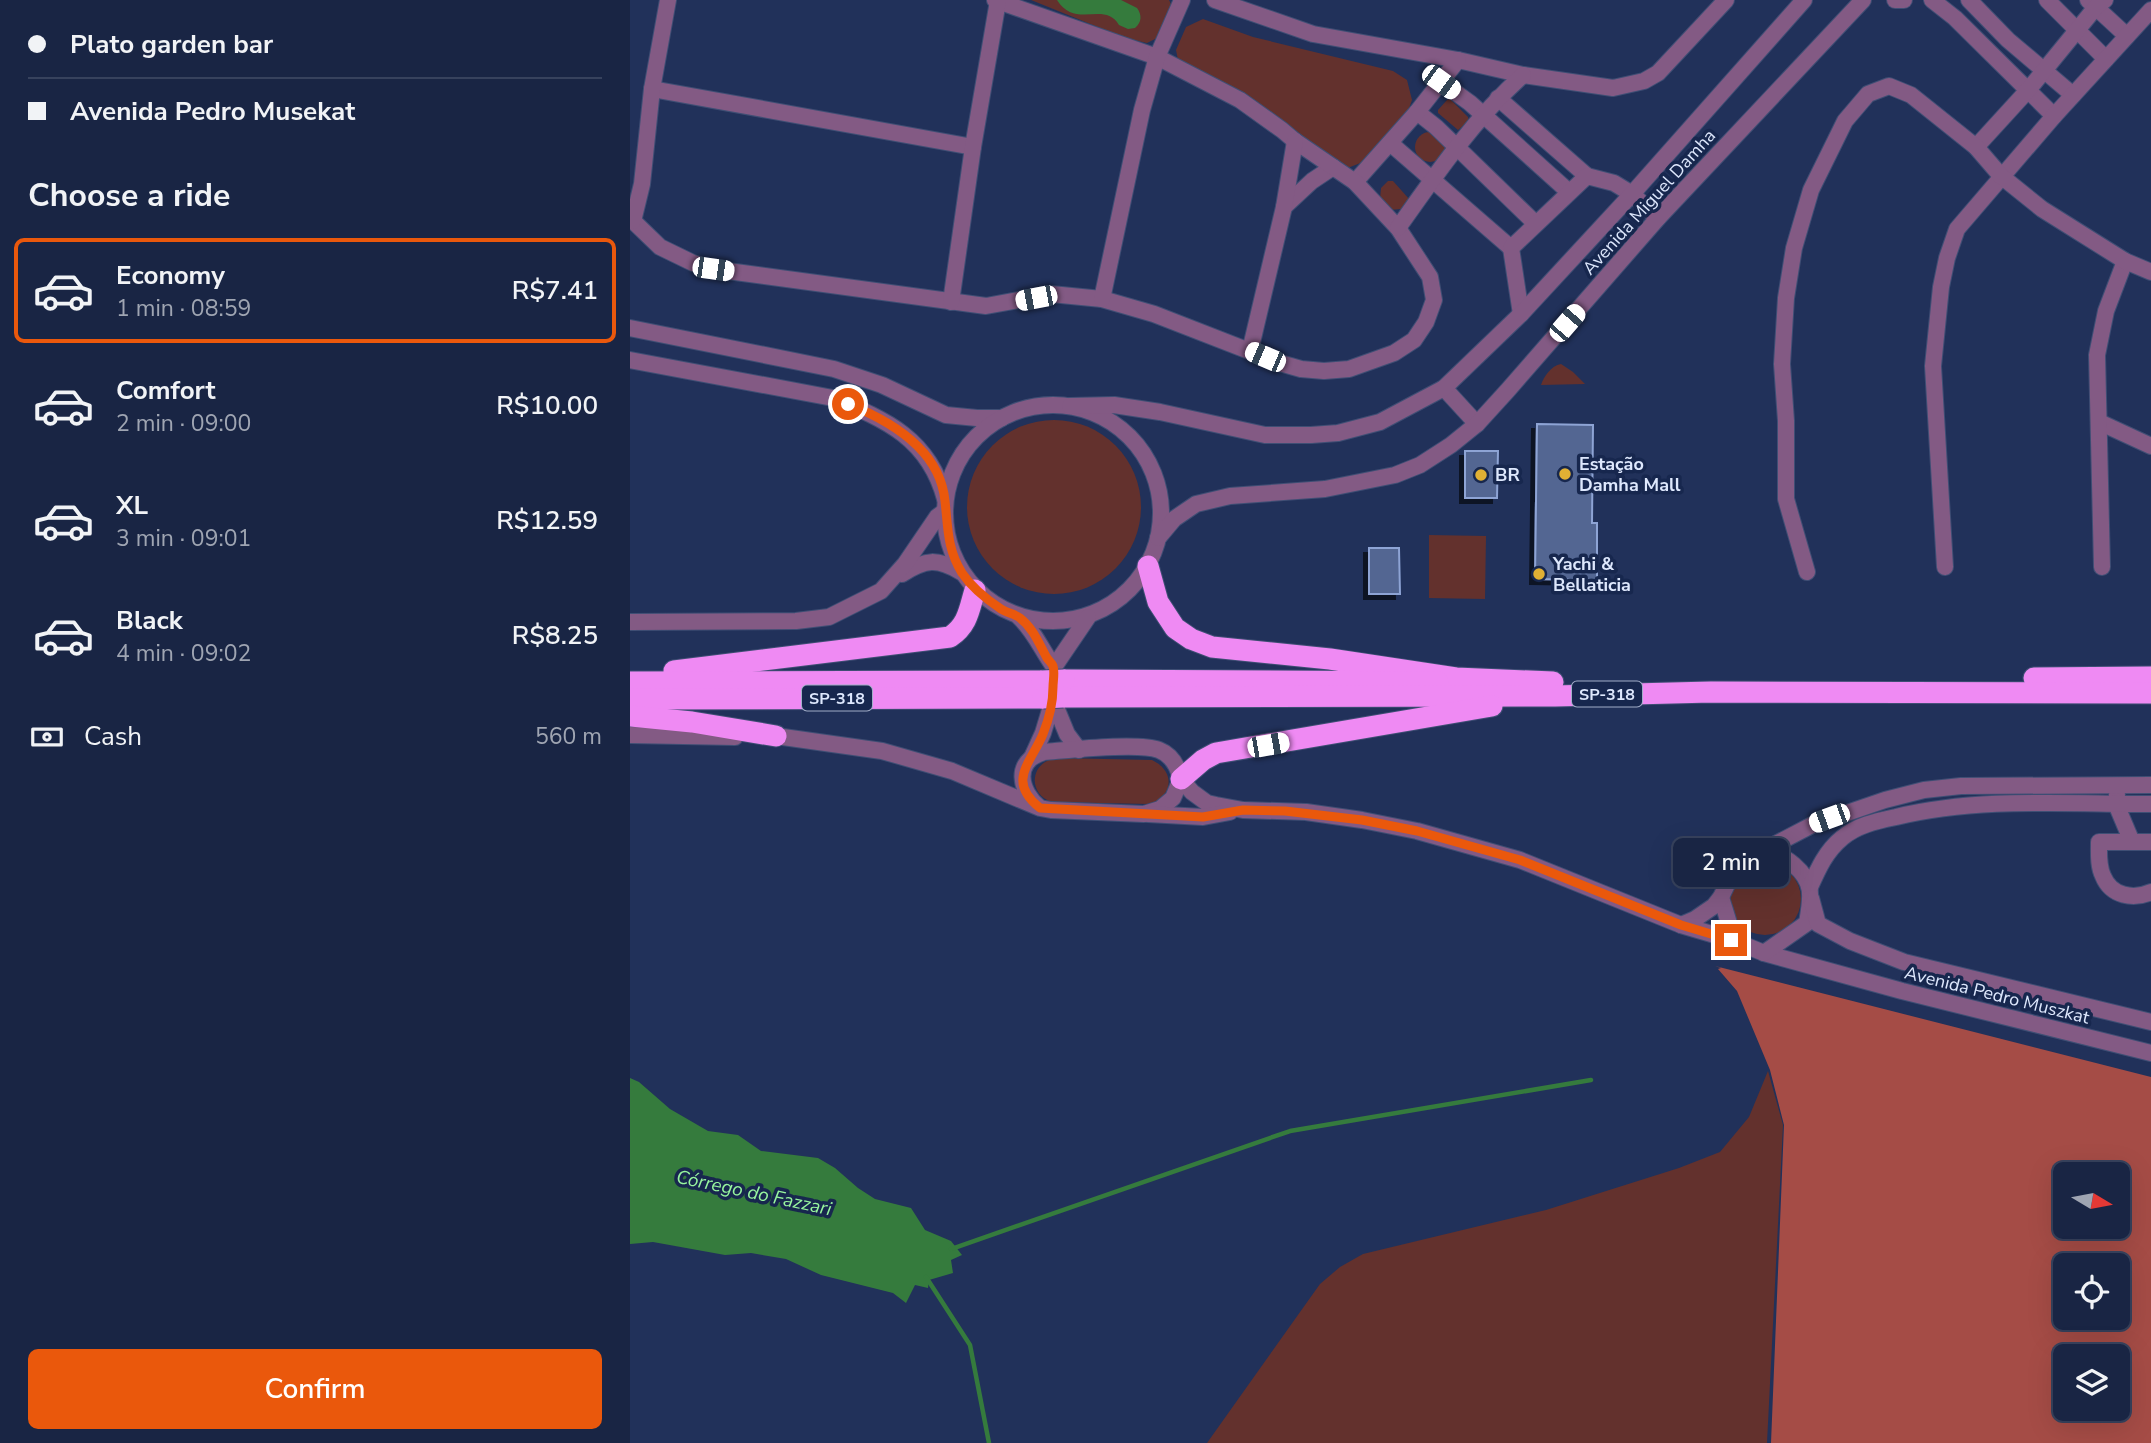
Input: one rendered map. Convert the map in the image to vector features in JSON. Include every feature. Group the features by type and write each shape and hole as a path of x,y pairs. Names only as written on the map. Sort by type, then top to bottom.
{"highway":[{"path":"1148,566 1158,602 1175,628 1191,639 1212,647 1330,659 1555,689"},
{"path":"630,676 950,637 961,629 975,590"},
{"name":"SP-318","path":"1555,689 2151,677"},
{"name":"SP-318","path":"630,682 1711,692 2151,693"},
{"name":"SP-318","path":"630,699 1053,687"},
{"path":"1181,779 1203,760 1216,753 1555,689"},
{"path":"630,716 692,722 776,736"}],"street":[{"path":"668,0 652,89 642,184 632,219 660,247 693,263 713,269 951,302 986,306 1051,295 1102,299 1154,314 1280,363 1301,369 1324,371 1349,369 1406,347 1421,332 1434,300 1430,277 1398,228 1355,182 1240,100 1157,57 996,1 951,302"},
{"path":"1102,299 1142,110 1157,57 1182,0"},
{"path":"1215,0 1313,34 1458,60 1523,75 1613,88 1644,81 1658,73 1726,0"},
{"name":"Avenida Miguel Damha","path":"1070,406 1115,405 1265,435 1311,435 1338,433 1380,422 1444,388 1521,314 1632,194 1804,0"},
{"name":"Avenida Miguel Damha","path":"1158,538 1174,519 1196,504 1230,496 1325,489 1395,475 1420,465 1451,445 1477,424 1658,218 1863,0"},
{"path":"1895,0 1904,0"},
{"path":"1932,0 1955,18 2054,116"},
{"path":"1969,0 2008,40 2074,94"},
{"path":"2047,0 2106,59"},
{"path":"1945,567 1933,366 1941,287 1957,229 2151,8 2145,0"},
{"path":"1976,147 2045,70 2096,3 2127,36"},
{"path":"1355,182 1418,112 1458,60"},
{"path":"1398,228 1483,115 1523,75"},
{"path":"1441,82 1470,103 1569,192"},
{"path":"1807,572 1786,499 1787,421 1783,364 1786,298 1794,248 1811,190 1845,121 1868,94 1889,86 1911,95 1976,147 2001,176 2042,209 2125,261 2151,272"},
{"path":"652,89 973,147"},
{"path":"1498,98 1587,176 1614,183 1632,194 1658,218"},
{"path":"1418,112 1535,223"},
{"path":"1250,351 1284,207 1295,141"},
{"path":"1390,143 1511,248 1521,314"},
{"path":"630,177 642,159 647,145"},
{"path":"1284,207 1312,181 1333,167"},
{"path":"1511,248 1587,176"},
{"path":"2102,567 2097,355 2106,311 2125,261"},
{"path":"630,328 834,369 882,385 946,415 1002,418"},
{"path":"630,360 834,398 892,425 924,452 941,484 945,506 948,540 961,572 975,590 1002,610 1018,617 1054,622 1087,617 1108,607 1130,589 1148,566 1158,538 1161,510 1157,483 1146,458 1130,437 1108,420 1090,411 1070,406 1025,408 1002,418 977,437 960,458 949,484 945,506 881,591 829,617 796,621 630,622"},
{"path":"1444,388 1477,424"},
{"path":"2099,422 2151,446"},
{"path":"891,581 918,564 932,561 945,563 961,572"},
{"path":"1018,617 1040,641 1067,734 1079,750"},
{"path":"1040,808 1025,793 1023,771 1043,733 1053,687 1087,617"},
{"path":"630,735 776,736 882,751 952,771 1040,808 1203,817 1243,810"},
{"path":"1033,755 1044,751 1144,747 1160,751 1173,760 1181,779 1192,792 1207,803 1243,810 1306,812 1417,831 1520,860 1681,925 1764,953 1807,923 1810,892 1824,857 1853,830 1923,810 1966,805 2151,804"},
{"path":"1144,814 1173,799 1181,779"},
{"path":"1681,925 1714,906 1735,868 1812,825 1847,812 1924,790 1961,786 2151,785"},
{"path":"2118,786 2116,804 2132,842"},
{"path":"2151,842 2099,842 2100,868 2115,891 2132,897 2151,892"},
{"path":"1763,851 1774,852 1788,860 1807,877 1810,892"},
{"name":"Avenida Pedro Muszkat","path":"1810,892 1818,924 1850,941 1904,962 2151,1021"},
{"path":"1721,897 1731,926 1731,940"},
{"name":"Avenida Pedro Muszkat","path":"1764,953 1835,974 2151,1053"}],"shaded area":[{"path":"1031,0 1169,0 1174,10 1161,36 1147,43 1125,38"},
{"path":"1203,19 1253,37 1393,71 1407,80 1412,100 1408,111 1363,162 1345,169 1178,60 1176,50 1186,27"},
{"path":"1450,99 1468,117 1469,121 1458,130 1438,113"},
{"path":"1430,132 1436,133 1444,141 1444,153 1436,161 1430,162 1424,161 1416,153 1415,147 1416,141 1424,133"},
{"path":"1388,181 1393,181 1410,200 1401,209 1390,210 1380,199 1381,188"},
{"path":"1561,364 1585,384 1541,385 1548,372"},
{"path":"1054,420 1087,427 1116,445 1134,474 1141,507 1134,540 1116,569 1087,587 1054,594 1021,587 992,569 974,540 967,507 974,474 992,445 1021,427"},
{"path":"1429,535 1486,536 1485,599 1429,598"},
{"path":"1058,758 1152,760 1165,770 1169,783 1164,795 1150,804 1051,802 1038,791 1035,777 1042,764"},
{"path":"1765,863 1785,869 1795,879 1801,899 1795,919 1785,929 1765,935 1745,929 1735,919 1729,899 1735,879 1745,869"},
{"path":"1715,966 2151,1077 2151,1443 1771,1443 1784,1125 1770,1070 1737,991 1718,969 1721,968"},
{"path":"1768,1071 1783,1125 1767,1443 1207,1443 1320,1284 1340,1267 1363,1254 1546,1210 1679,1168 1720,1152 1749,1117"}],"water":[{"path":"1057,0 1121,0 1137,8 1140,21 1135,28 1128,29 1106,15 1073,13"},
{"path":"630,1078 639,1082 670,1109 708,1131 738,1135 761,1151 818,1158 875,1199 911,1208 925,1230 951,1241 962,1255 951,1260 953,1273 929,1280 928,1288 915,1285 906,1303 893,1293 821,1275 786,1259 751,1253 725,1255 653,1242 630,1244"}],"building":[{"name":"Estação Damha Mall","path":"1537,424 1593,425 1592,523 1597,523 1597,580 1535,579"},
{"name":"BR","path":"1465,451 1498,451 1497,498 1465,498"},
{"path":"1369,548 1399,548 1400,594 1369,594"}],"waterway":[{"path":"951,1249 1290,1131 1591,1080"},
{"name":"Córrego do Fazzari","path":"926,1277 970,1345 989,1443"}],"place":[{"name":"Estação Damha Mall","path":"1565,474"},
{"name":"BR","path":"1481,475"},
{"name":"Yachi & Bellaticia","path":"1539,574"}],"route":[{"path":"848,404 892,425 924,452 941,484 948,540 961,572 975,590 1027,625 1040,641 1046,657 1054,667 1053,700 1049,716 1033,755 1023,771 1025,793 1040,808 1203,817 1243,810 1285,811 1362,820 1417,831 1520,860 1681,925 1731,940"}]}
